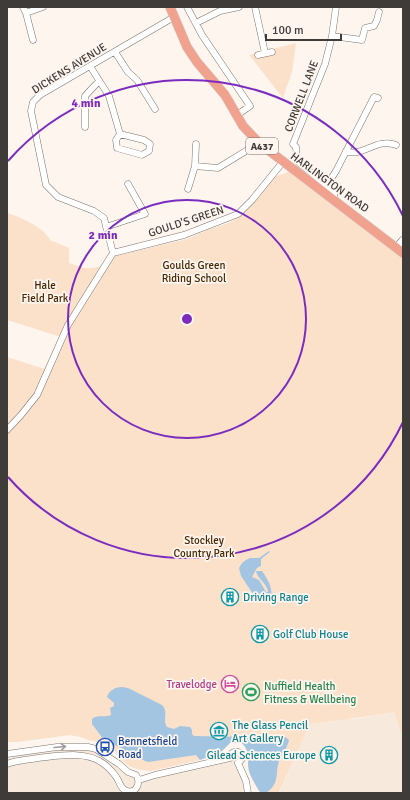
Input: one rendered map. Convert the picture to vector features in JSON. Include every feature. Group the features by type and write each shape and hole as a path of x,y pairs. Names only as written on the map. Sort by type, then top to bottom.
{"main road":[{"name":"HARLINGTON ROAD","path":"170,7 187,47 197,62 225,95 243,126 259,144 282,163 333,199 400,250"}],"street":[{"path":"33,40 24,10 43,7"},
{"path":"187,7 231,79 250,106 237,115"},
{"path":"196,23 220,11 239,7"},
{"path":"255,7 265,53"},
{"name":"CORWELL LANE","path":"327,185 299,163 297,159 296,147 293,144 320,77 332,36 336,7"},
{"path":"362,40 365,28 374,26 379,12"},
{"name":"DICKENS AVENUE","path":"113,253 104,218 94,212 58,197 46,184 31,111 33,102 40,95 174,17"},
{"path":"332,36 369,41"},
{"path":"116,52 128,72 137,80 155,109"},
{"path":"258,55 272,52"},
{"path":"90,66 109,96 120,134 116,140 117,148 142,155 148,151 150,144 144,140 120,134"},
{"path":"85,127 85,96 99,81"},
{"path":"333,199 335,192 327,185 336,172 374,97 378,98"},
{"path":"378,136 380,144"},
{"path":"346,152 353,153 380,144 388,143 396,145"},
{"path":"188,189 195,166 196,144"},
{"path":"195,166 218,168 259,144"},
{"name":"GOULD'S GREEN","path":"113,253 184,235 238,214 252,200 282,163"},
{"path":"106,227 145,214 128,184"},
{"path":"400,250 403,240"},
{"path":"7,430 21,415 36,395 68,325 113,253"},
{"path":"7,754 57,747 88,747 96,749 128,772 136,775 139,780 137,788 131,792 127,792 123,789 112,771 103,763 84,756 60,755 7,764"},
{"path":"230,758 232,753 239,752 242,758 238,763"},
{"path":"139,780 230,758"},
{"path":"230,758 234,763 238,763 246,781 248,793"},
{"path":"120,782 122,776 128,772"}],"shaded area":[{"path":"394,712 403,739 403,793 279,793 310,724 340,719 355,719"},
{"path":"86,746 140,779 227,758 227,754 232,750 241,753 238,764 248,793 7,793 7,753"}],"green space":[{"path":"296,43 292,72 283,98 249,55"},
{"name":"Stockley Country Park","path":"291,169 403,253 403,739 394,712 310,724 279,792 267,793 260,792 252,779 248,767 247,750 242,743 230,743 221,752 200,760 151,771 136,769 129,766 118,757 114,749 98,742 80,737 70,735 18,742 7,742 7,357 48,370 61,337 7,320 7,213 31,223 43,231 50,240 69,248 69,263 84,268 99,267 111,257 187,239 229,223 242,215 276,176 286,173"}],"water":[{"path":"269,551 270,552 261,559 261,566 257,568 252,577 259,580 266,592 268,592 268,589 258,577 256,571 262,571 267,579 270,585 271,595 265,599 259,598 253,594 241,576 239,568 246,560 250,558 259,558"},
{"path":"122,687 128,688 162,705 165,710 165,722 167,727 174,729 180,726 190,727 194,736 251,737 263,740 283,736 289,740 279,761 273,786 266,793 260,792 250,773 248,767 247,750 242,743 230,743 221,752 200,760 196,755 148,762 128,754 121,748 104,740 92,724 92,719 111,715 110,708 114,706 114,703 107,697 109,692 113,689"}],"place":[{"name":"Driving Range","path":"230,597"},
{"name":"Golf Club House","path":"260,634"},
{"name":"Travelodge","path":"230,684"},
{"name":"Nuffield Health Fitness & Wellbeing","path":"251,692"},
{"name":"The Glass Pencil Art Gallery","path":"219,731"},
{"name":"Bennetsfield Road","path":"105,747"},
{"name":"Gilead Sciences Europe","path":"329,755"}],"park label":[{"name":"Goulds Green Riding School","path":"194,271"},
{"name":"Hale Field Park","path":"45,291"}]}
